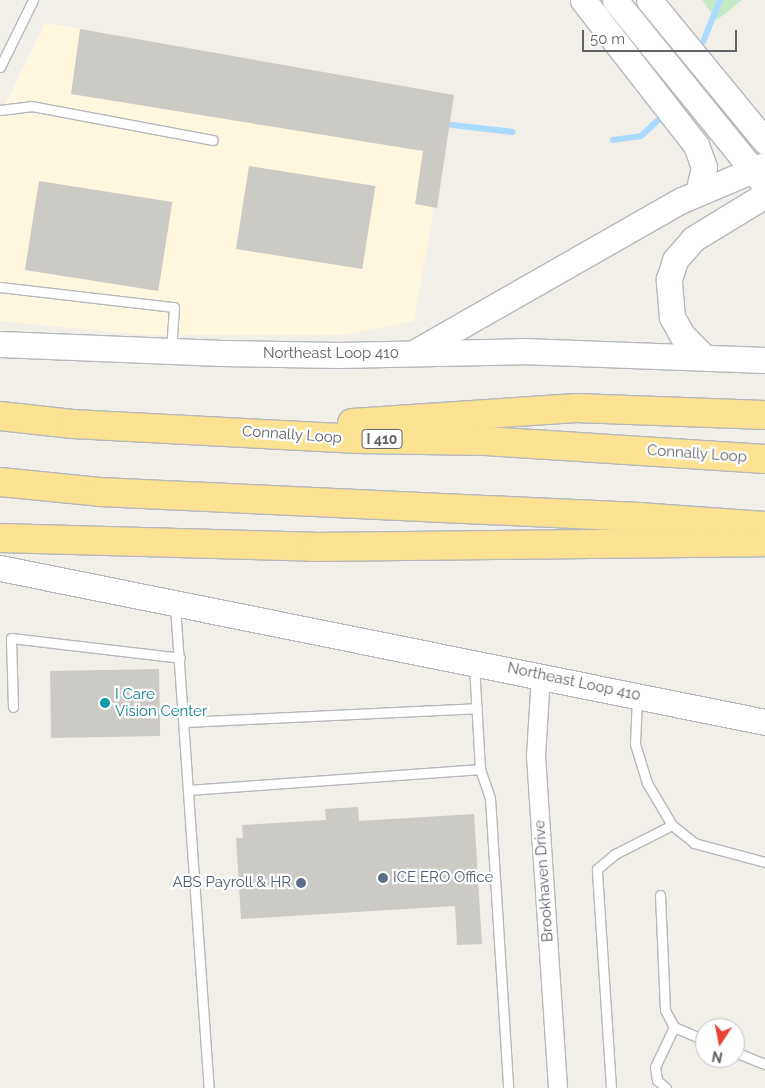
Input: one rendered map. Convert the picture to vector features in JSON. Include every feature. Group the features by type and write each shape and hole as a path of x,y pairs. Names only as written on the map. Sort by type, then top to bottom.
{"highway":[{"path":"232,431 576,408 765,415"},
{"name":"Connally Loop","path":"0,416 73,424 359,439 486,441 765,459"},
{"path":"0,482 100,492 639,517 765,526"},
{"path":"0,538 323,547 765,542"}],"main road":[{"path":"583,0 696,145 704,167 698,193"},
{"path":"615,0 761,173"},
{"path":"649,0 765,141"},
{"name":"Northeast Loop 410","path":"0,344 171,351 413,354 698,193 761,173"},
{"path":"702,355 682,335 672,317 669,279 675,260 692,239 765,196"},
{"path":"413,354 522,351 702,355 765,360"},
{"name":"Northeast Loop 410","path":"0,568 541,675 765,722"},
{"path":"638,695 765,705"}],"street":[{"name":"Brookhaven Drive","path":"541,675 536,756 558,1088"}],"lane":[{"path":"0,67 33,0"},
{"path":"0,110 31,106 213,140"},
{"path":"0,287 174,307 171,351"},
{"path":"175,603 209,1088"},
{"path":"13,707 11,638 180,658"},
{"path":"474,662 480,769 490,798 508,1088"},
{"path":"638,695 635,744 647,783 672,825 694,843 765,862"},
{"path":"184,722 477,708"},
{"path":"189,790 480,769"},
{"path":"611,1088 597,869 615,854 672,825"},
{"path":"660,895 666,1010 674,1027 695,1036"},
{"path":"666,1088 657,1080 655,1067 674,1027"},
{"path":"745,1056 765,1064"}],"shaded area":[{"path":"45,23 454,95 414,321 344,335 147,335 0,321 0,115"}],"green space":[{"path":"702,0 742,0 717,20"}],"building":[{"path":"80,29 454,95 437,208 415,204 423,151 71,94"},
{"path":"249,166 375,186 362,269 236,249"},
{"path":"39,181 172,202 158,291 25,270"},
{"name":"I Care Vision Center","path":"159,669 160,736 51,738 50,671"},
{"path":"358,807 359,821 474,814 482,944 457,945 455,906 241,919 236,838 243,838 242,825 326,820 325,809"}],"waterway":[{"path":"703,42 720,0"},
{"path":"613,140 641,136 657,121"},
{"path":"452,125 513,132"}],"place":[{"name":"I Care Vision Center","path":"105,703"},
{"name":"ICE ERO Office","path":"383,878"},
{"name":"ABS Payroll & HR","path":"301,883"}]}
